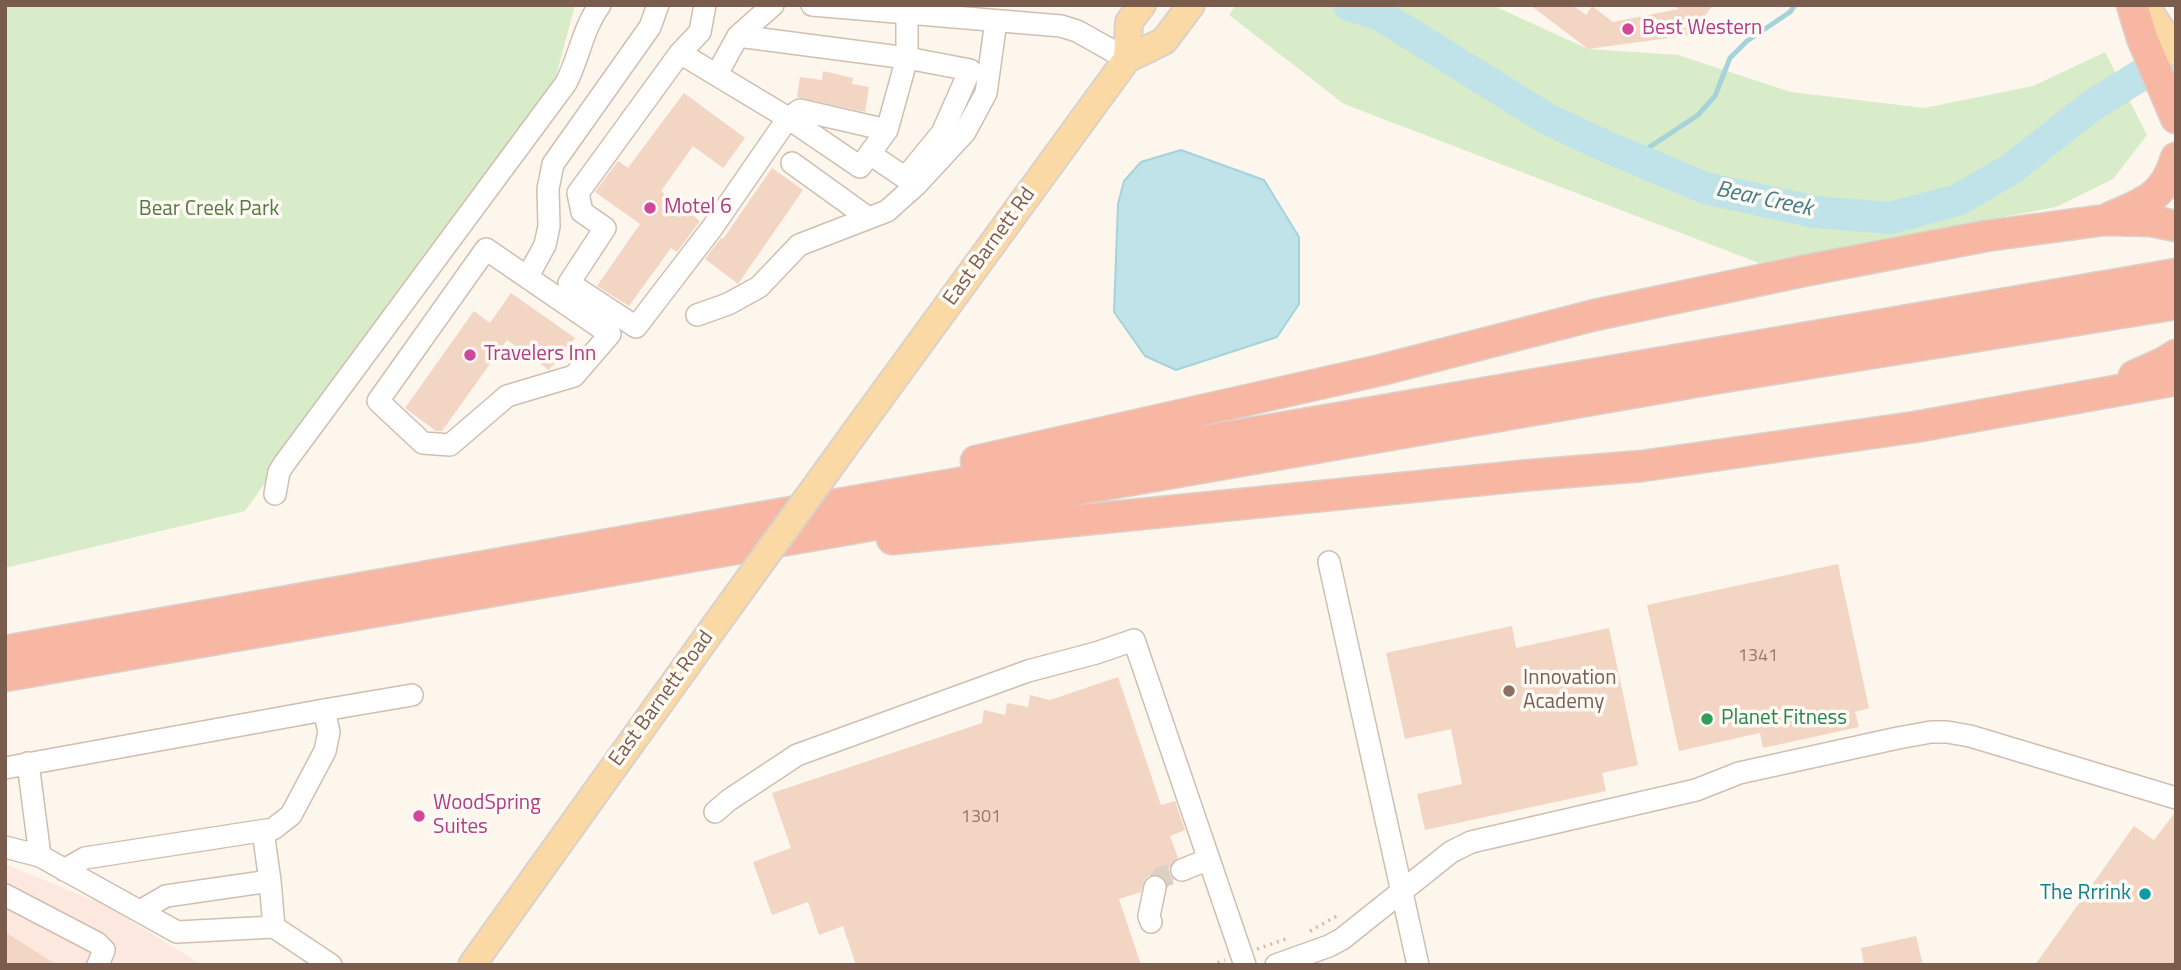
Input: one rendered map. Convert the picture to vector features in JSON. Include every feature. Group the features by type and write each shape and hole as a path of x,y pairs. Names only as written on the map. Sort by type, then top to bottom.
{"highway":[{"path":"2132,5 2142,38 2176,118"},
{"path":"2105,220 2147,203 2160,192 2176,158"},
{"path":"745,520 930,472 1381,370 1595,315 1803,271 1973,239 2105,220 2151,221 2176,226"},
{"path":"5,651 745,520 2176,274"},
{"path":"5,676 1712,379 2176,304"},
{"path":"2068,400 2126,379 2176,355"},
{"path":"722,552 840,545 1642,466 1915,427 2176,380"}],"main road":[{"path":"1127,60 1129,22 1142,5"},
{"path":"2145,5 2176,52"},
{"name":"East Barnett Rd","path":"853,435 1127,60 1164,41 1187,10"},
{"name":"East Barnett Road","path":"472,965 853,435"}],"street":[{"path":"275,494 279,472 284,464 566,83 576,65 593,15 600,5"},
{"path":"528,276 545,245 549,226 548,189 553,164 650,27 658,5"},
{"path":"705,5 700,32 680,53 578,192 582,212 605,228 569,283 636,327 712,228 788,118 800,110 887,130"},
{"path":"717,74 738,36 773,5"},
{"path":"812,5 1061,26 1077,31 1127,60"},
{"path":"680,53 788,118 860,167 887,130 907,58 907,13"},
{"path":"910,182 965,132 986,93 996,20"},
{"path":"697,315 728,304 759,287 799,245 887,211 942,133 970,69 738,36"},
{"path":"870,154 910,182"},
{"path":"792,163 867,217"},
{"path":"486,249 528,276 610,334 574,376 507,396 450,445 423,443 378,401 486,249"},
{"path":"1329,562 1418,965"},
{"path":"715,812 797,755 1028,671 1096,653 1134,639 1243,958"},
{"path":"5,768 412,695"},
{"path":"64,870 85,858 273,829 291,815 325,751 329,732 324,710"},
{"path":"1276,965 1342,939 1451,852 1471,842 1696,790 1739,773 1931,732 1970,736 2176,797"},
{"path":"28,764 40,856"},
{"path":"263,831 274,927"},
{"path":"5,847 40,856 177,932 274,927 331,965"},
{"path":"1182,870 1209,859"},
{"path":"140,911 166,896 270,881"},
{"path":"1150,922 1155,887"},
{"path":"5,895 97,943 103,950 98,965"}],"path":[{"path":"1307,932 1343,913"},
{"path":"1211,965 1243,958 1296,936"}],"shaded area":[{"path":"5,864 105,905 202,965 5,965"}],"green space":[{"name":"Bear Creek Park","path":"5,5 575,5 556,76 245,511 5,568"},
{"path":"1236,5 1492,5 1588,49 1678,55 1791,92 1924,108 2033,86 2105,52 2147,135 2113,179 2056,207 1759,263 1344,104 1229,15"}],"water":[{"path":"1181,150 1264,180 1299,237 1299,304 1277,337 1176,370 1145,356 1114,312 1118,204 1124,181 1141,162"}],"building":[{"name":"Best Western","path":"1530,5 1572,5 1586,15 1592,6 1613,22 1679,9 1672,5 1713,5 1691,35 1588,49"},
{"path":"823,71 853,78 852,84 869,87 865,112 797,97 800,77 822,80"},
{"name":"Motel 6","path":"684,93 745,138 723,168 693,146 661,191 700,221 677,252 671,248 629,306 597,286 640,224 595,192 618,161 628,168"},
{"path":"772,168 803,190 738,284 705,259 721,238 723,239"},
{"name":"Travelers Inn","path":"511,293 575,338 549,370 507,340 442,431 436,431 405,408 474,311 490,323"},
{"path":"1838,564 1869,708 1855,712 1859,727 1763,748 1760,733 1679,751 1647,605"},
{"name":"Innovation Academy","path":"1512,626 1516,648 1609,628 1638,765 1602,773 1606,791 1425,830 1417,794 1462,784 1451,729 1405,739 1386,653"},
{"path":"1118,677 1161,805 1175,801 1185,830 1170,836 1178,858 1169,868 1174,880 1167,882 1158,874 1150,875 1145,879 1141,892 1119,899 1141,965 856,965 843,926 819,935 808,902 772,915 753,862 791,848 772,793 982,723 984,710 1005,715 1007,703 1028,707 1030,695 1050,700"},
{"name":"The Rrrink","path":"2176,811 2176,965 2035,965 2134,826 2154,840"},
{"path":"5,932 57,965 5,965"},
{"path":"1916,936 1923,965 1864,965 1861,948"}],"waterway":[{"name":"Bear Creek","path":"1349,5 1380,15 1549,120 1705,188 1815,212 1890,218 1958,200 2011,169 2090,107 2176,53"},
{"path":"1633,158 1698,115 1715,96 1730,58 1747,41 1790,12 1795,5"}],"tunnel":[{"path":"1155,887 1162,877 1182,870"}],"place":[{"name":"Best Western","path":"1628,29"},
{"name":"Motel 6","path":"650,208"},
{"name":"Travelers Inn","path":"470,355"},
{"name":"Innovation Academy","path":"1509,691"},
{"name":"Planet Fitness","path":"1707,719"},
{"name":"WoodSpring Suites","path":"419,816"},
{"name":"The Rrrink","path":"2145,894"}]}
